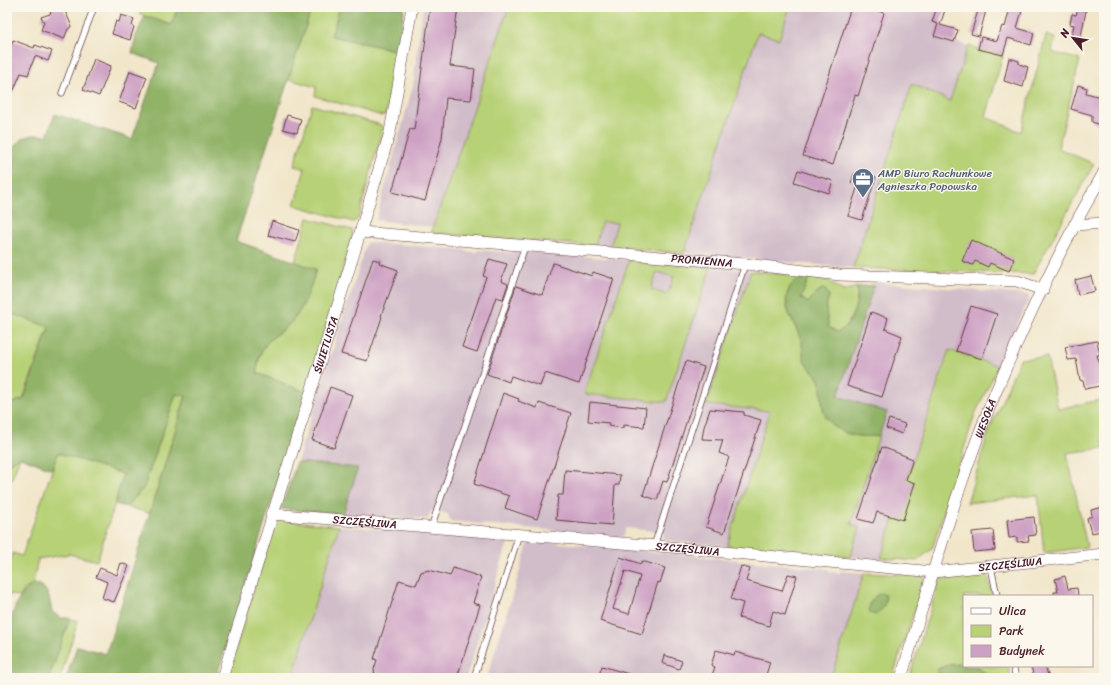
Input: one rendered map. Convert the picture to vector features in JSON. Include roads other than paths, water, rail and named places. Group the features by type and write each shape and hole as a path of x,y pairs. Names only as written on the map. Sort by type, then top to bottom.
{"street":[{"name":"ŚWIETLISTA","path":"222,678 271,514 361,232 390,132 412,7"},
{"name":"WESOŁA","path":"901,678 976,443 1001,378 1074,225 1104,172"},
{"path":"1074,225 1104,223"},
{"name":"PROMIENNA","path":"361,232 745,264 840,275 1018,281 1042,290"},
{"name":"SZCZĘŚLIWA","path":"271,514 519,534 934,572 1104,554"}],"lane":[{"path":"62,93 94,7"},
{"path":"431,528 525,245"},
{"path":"654,546 745,264"},
{"path":"474,678 519,534"},
{"path":"991,567 997,595"},
{"path":"1013,667 1016,678"}],"place":[{"name":"AMP Biuro Rachunkowe Agnieszka Popowska","path":"863,198"}]}
